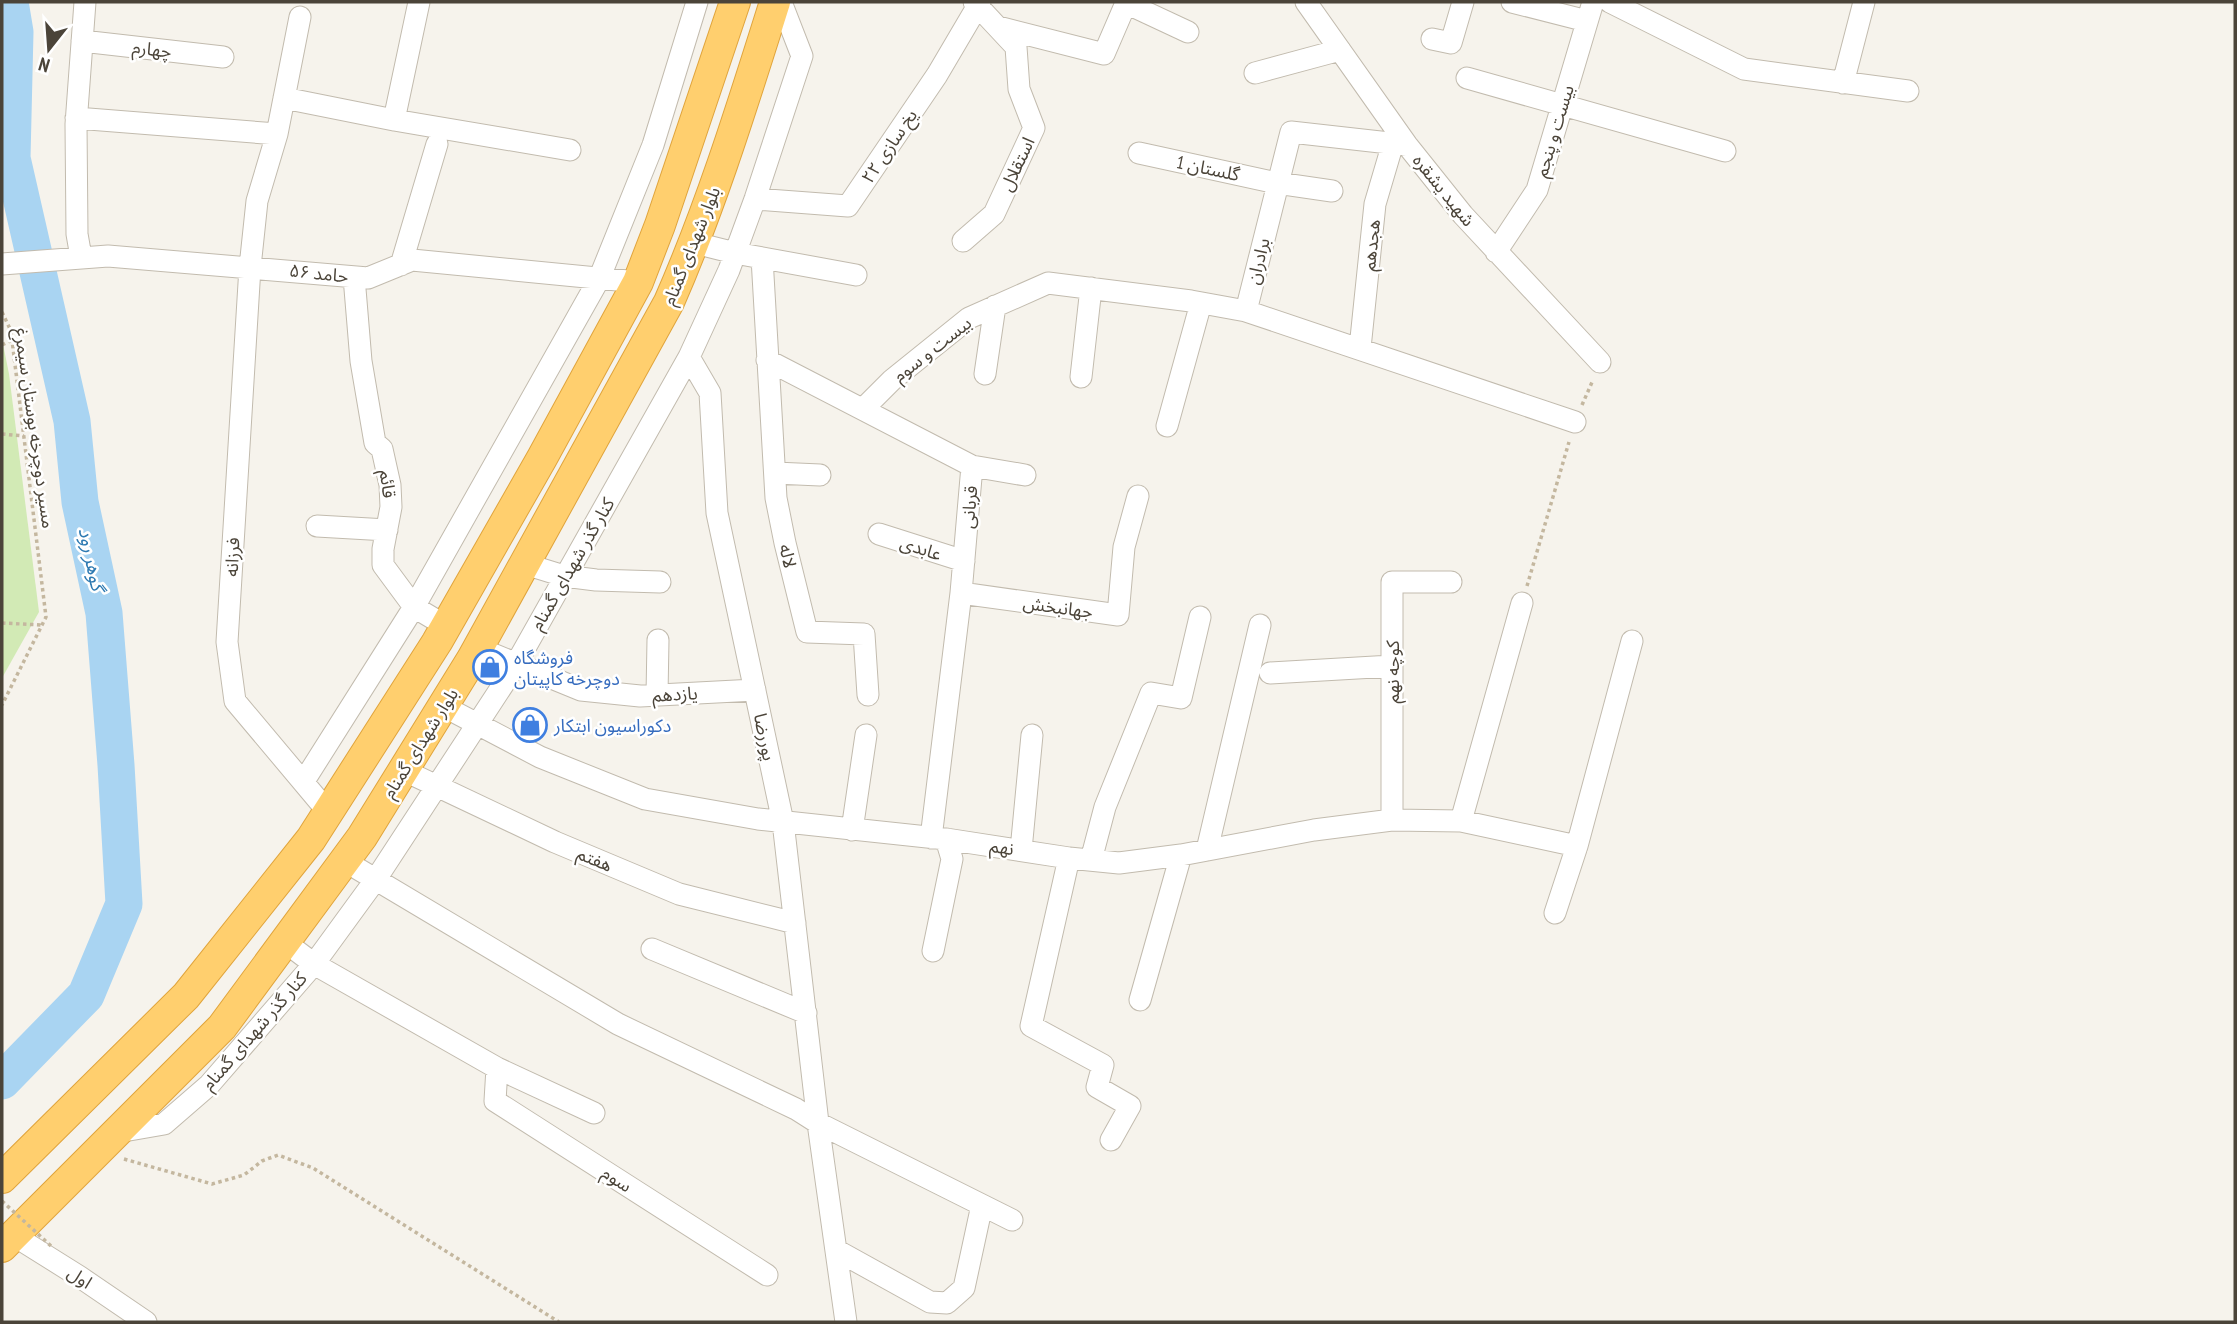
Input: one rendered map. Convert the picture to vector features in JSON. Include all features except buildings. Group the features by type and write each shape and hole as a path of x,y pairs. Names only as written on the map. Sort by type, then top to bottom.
{"highway":[{"name":"بلوار شهدای گمنام","path":"2,1178 186,996 311,839 446,626 638,282 660,225 735,2"},
{"name":"بلوار شهدای گمنام","path":"7,1241 222,1027 362,836 443,706 478,648 664,312 695,243 716,186 775,2"},
{"path":"311,839 343,860"}],"street":[{"path":"81,257 77,234 76,118 85,2"},
{"path":"394,120 419,2"},
{"path":"304,781 414,607 599,279 653,145 697,2"},
{"name":"کنار گذر شهدای گمنام","path":"108,1141 164,1124 182,1109 209,1085 314,964 376,879 479,724 515,664 689,357 735,253 802,56 781,2"},
{"name":"شهید یشقره","path":"1306,2 1400,144 1496,252 1600,362"},
{"path":"1432,39 1451,43 1463,2"},
{"path":"1512,2 1590,11"},
{"path":"1610,2 1745,69 1909,91"},
{"path":"1843,83 1864,2"},
{"name":"یخ سازی ۲۲","path":"755,199 848,206 937,75 977,3"},
{"name":"استقلال","path":"963,240 993,214 1034,128 1019,89 1016,47 977,3"},
{"path":"998,27 1104,54 1126,3 1188,32"},
{"name":"بیست و پنجم","path":"1496,252 1537,190 1590,11"},
{"name":"فرزانه","path":"300,17 276,134 257,201 250,267 227,642 235,701 329,813"},
{"name":"چهارم","path":"82,41 223,57"},
{"path":"1255,73 1340,50"},
{"path":"1466,78 1725,151"},
{"path":"284,98 570,150"},
{"path":"76,118 276,134"},
{"name":"برادران","path":"1246,311 1291,132 1400,144"},
{"path":"401,265 437,144"},
{"name":"هجدهم","path":"1360,348 1375,204 1400,144"},
{"name":"گلستان 1","path":"1139,153 1277,183 1332,191"},
{"path":"695,243 856,275"},
{"name":"حامد ۵۶","path":"2,264 108,256 368,278 412,260 638,282"},
{"path":"762,258 767,360"},
{"name":"قائم","path":"354,277 361,361 375,443 382,449 390,485 391,507 383,549 383,565 414,607 446,626"},
{"name":"بیست و سوم","path":"863,409 891,380 969,318 1048,282 1091,288"},
{"path":"1081,377 1091,288 1246,311 1575,422"},
{"path":"1167,426 1201,303"},
{"path":"985,374 995,306"},
{"name":"پوررضا","path":"689,357 710,393 718,513 783,822 818,1123 846,1322"},
{"name":"قربانی","path":"767,360 972,466 938,838 952,859 933,951"},
{"name":"لاله","path":"767,360 775,473 785,543 807,632 864,634 868,695"},
{"path":"509,440 542,457"},
{"path":"972,466 1025,475"},
{"path":"775,473 820,475"},
{"name":"جهانبخش","path":"961,593 1118,615 1124,547 1138,496"},
{"path":"317,526 387,530"},
{"name":"عابدی","path":"879,534 964,561"},
{"path":"525,564 564,576 660,582"},
{"name":"کوچه نهم","path":"1392,820 1392,582 1451,582"},
{"path":"1461,821 1522,603"},
{"path":"1091,860 1105,807 1151,694 1181,698 1200,617"},
{"path":"1206,850 1260,625"},
{"path":"657,695 658,640"},
{"path":"1555,913 1577,846 1632,641"},
{"name":"یازدهم","path":"478,648 581,690 657,695 755,691"},
{"path":"1270,673 1392,666"},
{"name":"نهم","path":"443,706 540,757 645,799 783,822 938,838 1069,858 1119,863 1181,855 1314,830 1392,820 1461,821 1577,846"},
{"path":"852,830 866,735"},
{"path":"1021,850 1032,735"},
{"name":"هفتم","path":"403,770 555,842 679,894 795,923"},
{"path":"1140,1000 1181,855"},
{"path":"1069,858 1031,1026 1103,1065 1097,1087 1129,1106 1111,1140"},
{"path":"343,860 618,1024 796,1109 818,1123 1012,1220"},
{"path":"285,942 314,964 497,1068 594,1113"},
{"path":"652,949 806,1013"},
{"name":"سوم","path":"497,1068 495,1101 767,1275"},
{"path":"836,1250 930,1302 947,1303 964,1289 982,1205"},
{"name":"اول","path":"7,1241 80,1277 146,1322"}],"path":[{"name":"مسیر دوچرخه بوستان سیمرغ","path":"2,313 11,331 46,617 2,705"},
{"path":"2,345 12,340"},
{"path":"1522,603 1575,422 1600,362"},
{"path":"2,434 24,436"},
{"path":"2,623 42,625"},
{"path":"108,1141 158,1171 212,1184 244,1175 262,1161 278,1155 313,1168 559,1322"},
{"path":"2,1201 51,1246"}],"green space":[{"path":"2,339 9,374 39,612 2,678"}],"waterway":[{"name":"گوهر رود","path":"2,1081 86,995 124,904 104,613 80,502 72,421 12,158 15,32 10,2"}],"place":[{"name":"فروشگاه دوچرخه کاپیتان","path":"490,667"},
{"name":"دکوراسیون ابتکار","path":"530,725"}]}
